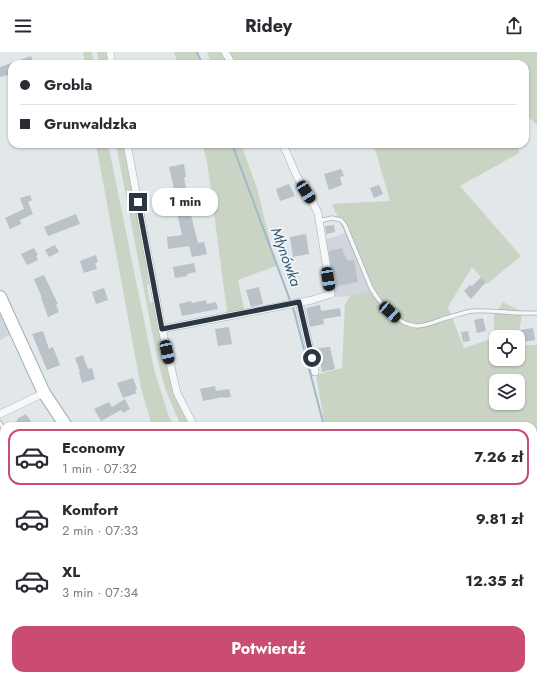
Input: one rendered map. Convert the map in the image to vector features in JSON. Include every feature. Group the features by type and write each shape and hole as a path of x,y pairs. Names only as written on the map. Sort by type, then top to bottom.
{"main road":[{"path":"0,297 44,393 63,422"}],"street":[{"path":"128,148 162,329 176,392 192,422"},
{"path":"162,329 312,300 331,294 315,205 298,179 289,155 285,148"},
{"path":"299,302 315,372"},
{"path":"0,414 44,393"}],"lane":[{"path":"319,221 332,218 341,220 345,225 371,288 384,305 397,318 409,324 416,326 424,325 473,311 537,313"}],"shaded area":[{"path":"345,233 371,290 350,296 333,297 324,240"},
{"path":"0,304 14,333 0,340"}],"green space":[{"path":"83,52 92,52 93,60 84,60"},
{"path":"97,52 107,52 108,60 98,60"},
{"path":"174,52 196,52 199,60 177,60"},
{"path":"207,52 223,52 228,60 210,60"},
{"path":"225,52 537,52 537,125 529,118 529,60 230,60"},
{"path":"97,148 109,148 154,369 168,414 172,422 151,422 141,388"},
{"path":"117,148 125,148 149,273 147,273 149,283 147,286 150,303 155,302 164,356 174,395 188,422 179,422 166,391 157,358"},
{"path":"203,148 242,148 257,188 276,266 238,280 245,313 212,320 227,311 207,161"},
{"path":"374,148 518,148 519,153 460,186 521,256 487,284 472,267 448,307 464,348 489,340 489,366 525,366 525,345 537,345 537,422 324,422 316,375 342,368 345,304 350,296 370,290 332,204 390,201"},
{"path":"503,302 522,312 520,330 494,330 494,315"}],"building":[{"path":"31,56 32,60 20,60"},
{"path":"8,64 8,75 0,77 0,67"},
{"path":"184,164 186,177 184,177 188,200 175,202 174,189 169,167"},
{"path":"341,169 344,176 340,177 342,185 329,190 324,174"},
{"path":"289,184 295,196 280,201 276,189"},
{"path":"379,185 383,194 374,198 370,188"},
{"path":"30,195 32,200 28,202 33,214 20,220 21,224 10,229 5,218 24,209 20,198"},
{"path":"190,211 198,243 204,242 207,254 192,257 189,246 168,249 167,237 182,235 177,213"},
{"path":"76,214 80,224 48,236 44,227"},
{"path":"334,225 335,232 326,234 325,226"},
{"path":"306,234 309,254 293,257 290,237"},
{"path":"55,245 59,252 49,257 45,250"},
{"path":"34,248 38,255 36,256 38,260 27,265 21,254"},
{"path":"342,248 347,261 354,260 358,282 337,286 334,271 332,272 329,251"},
{"path":"96,255 98,262 95,263 97,269 84,273 80,261"},
{"path":"194,263 196,272 187,274 187,276 175,278 173,267"},
{"path":"44,275 58,304 56,305 59,312 48,317 34,279"},
{"path":"481,277 486,282 471,299 464,291 470,285 472,286"},
{"path":"259,287 263,304 251,307 246,290"},
{"path":"104,288 108,300 96,304 92,292"},
{"path":"206,300 207,304 216,302 218,309 182,316 179,304 191,301 192,303"},
{"path":"320,305 321,311 340,308 341,316 323,319 324,324 310,327 306,308"},
{"path":"483,318 486,331 477,333 474,320"},
{"path":"229,327 232,344 218,346 215,329"},
{"path":"533,328 535,340 525,342 525,330 520,330"},
{"path":"43,331 49,349 53,347 60,365 47,370 32,334"},
{"path":"468,331 470,341 463,342 461,332"},
{"path":"330,347 335,369 322,372 318,348"},
{"path":"83,355 88,369 92,368 95,379 82,383 75,358"},
{"path":"133,378 137,393 123,398 117,383"},
{"path":"215,386 216,391 229,389 231,397 203,401 200,389"},
{"path":"125,399 130,409 123,413 121,410 101,421 94,409 109,402 112,407"},
{"path":"26,414 31,422 15,422 18,420 17,419"}],"waterway":[{"name":"Młynówka","path":"197,52 200,60"},
{"name":"Młynówka","path":"233,148 294,311 323,422"}],"route":[{"path":"138,202 162,329 299,302 312,358"}]}
